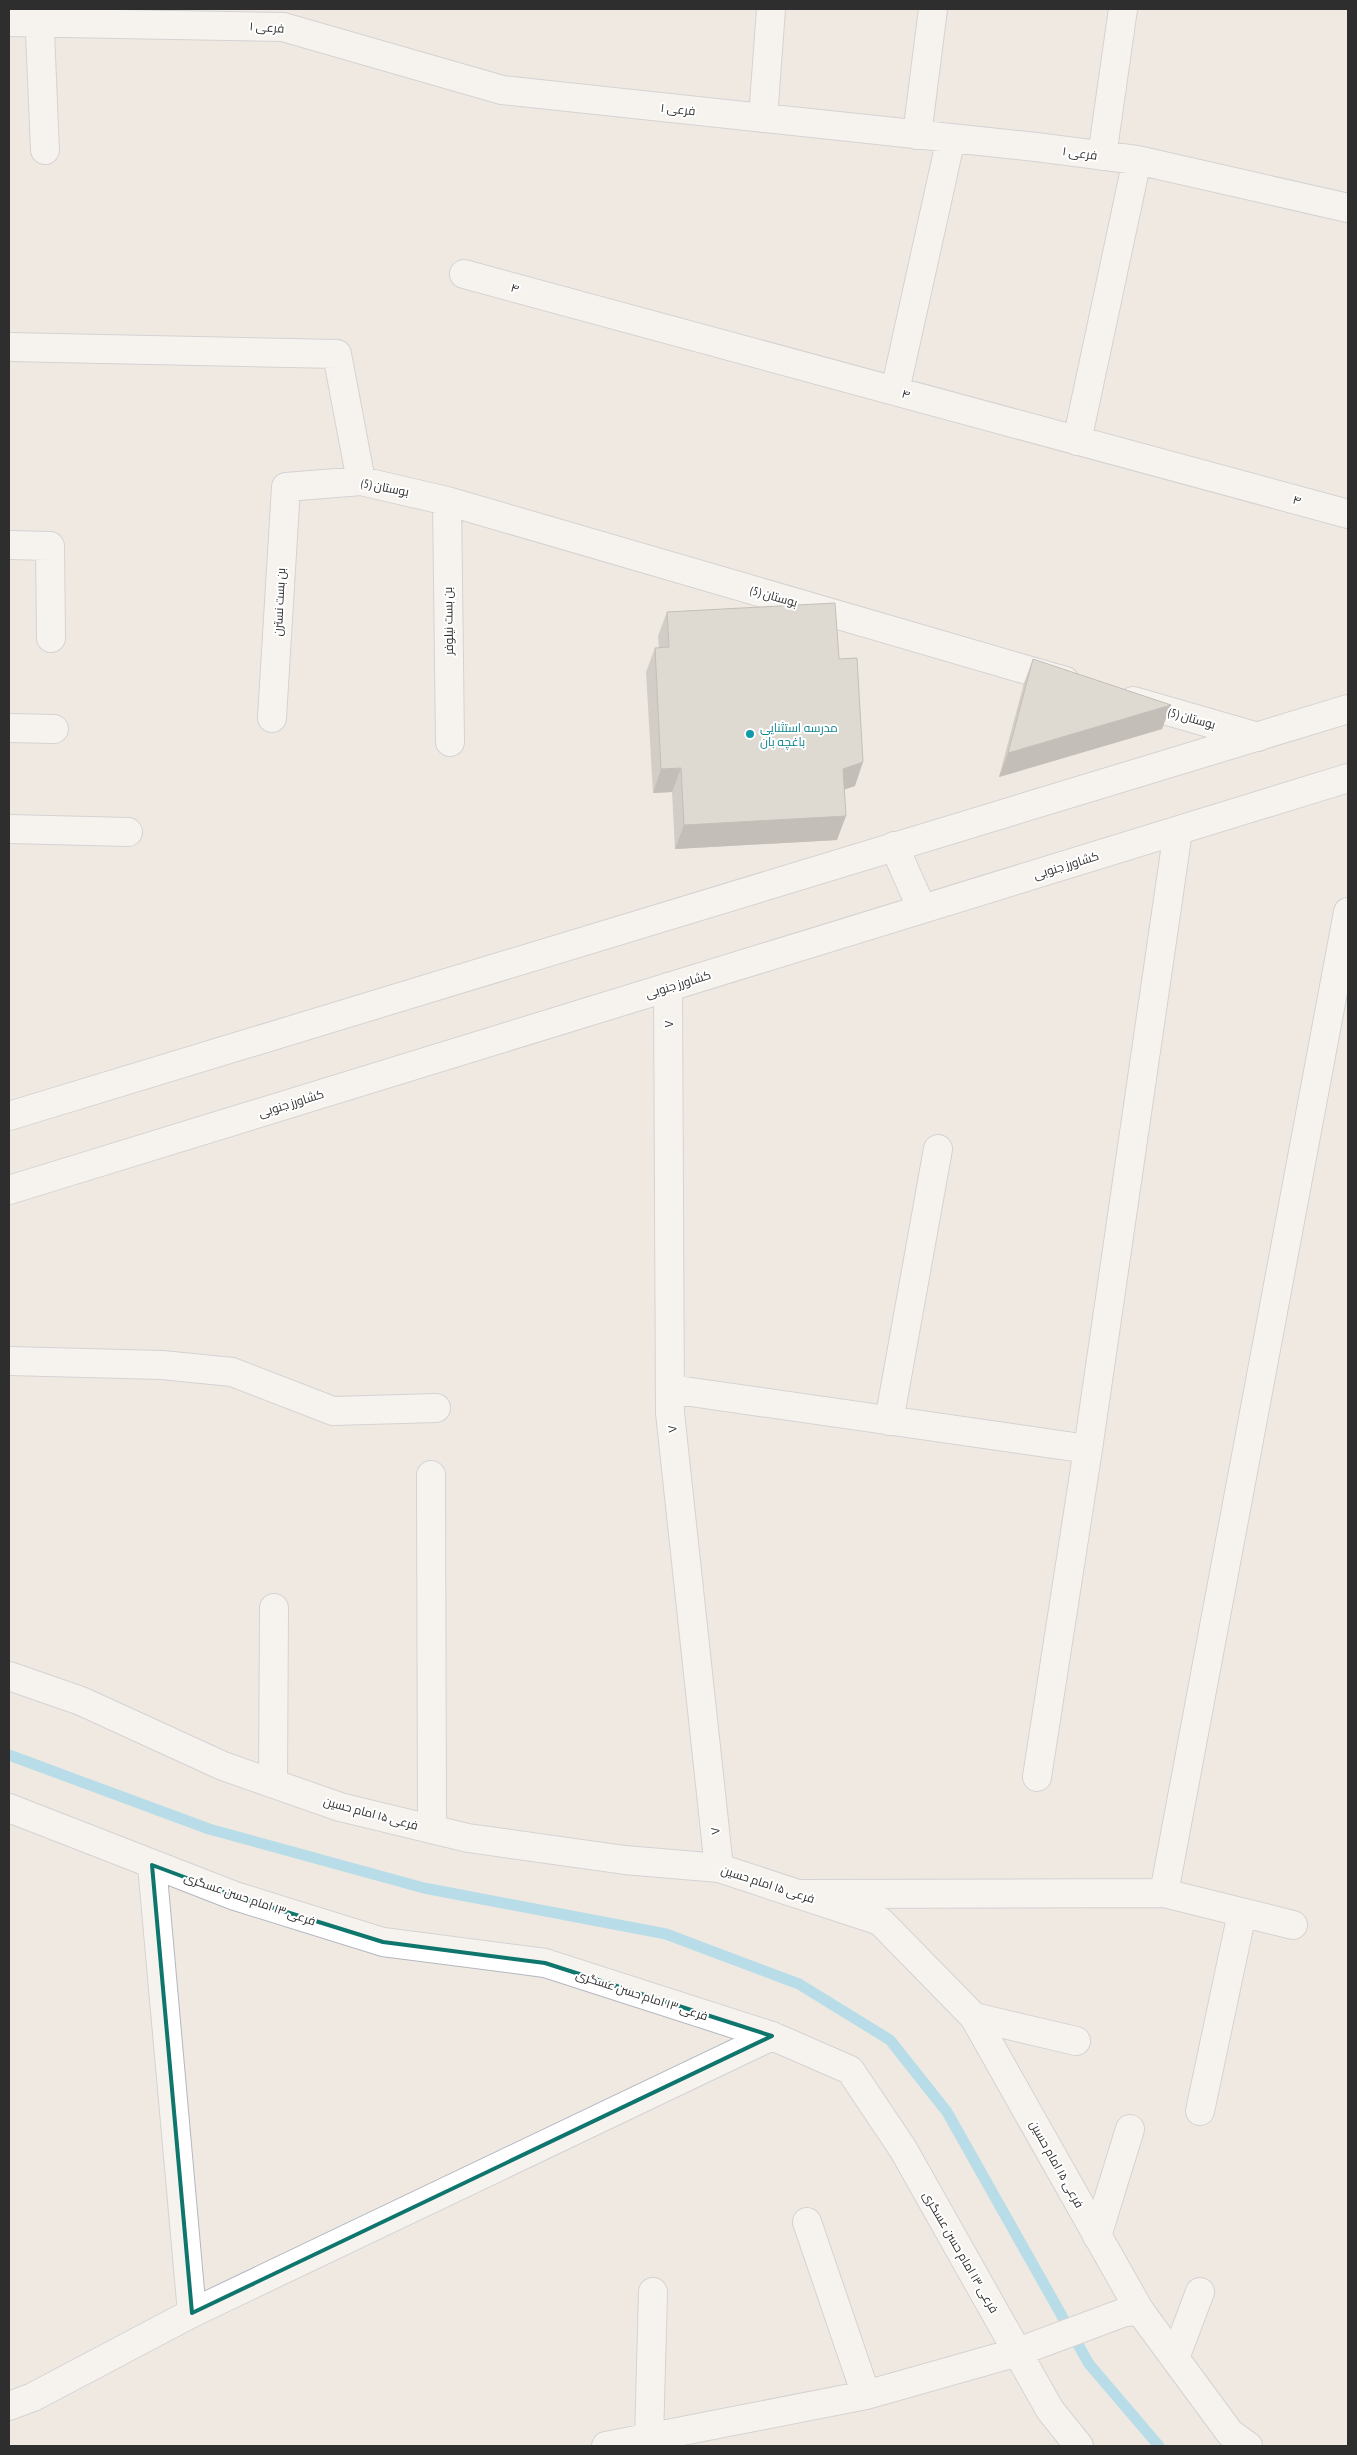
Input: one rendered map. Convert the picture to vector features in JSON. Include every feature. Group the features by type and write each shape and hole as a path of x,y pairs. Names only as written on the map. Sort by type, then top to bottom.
{"street":[{"path":"763,118 771,9"},
{"path":"917,135 933,9"},
{"path":"1102,156 1122,9"},
{"path":"40,15 45,150"},
{"name":"فرعی ۱","path":"9,22 40,15 284,18 502,90 951,138 1136,160 1348,208"},
{"path":"896,391 951,138"},
{"path":"1077,441 1136,160"},
{"name":"۴","path":"464,274 1348,514"},
{"path":"9,347 337,354 361,481"},
{"name":"بوستان (5)","path":"286,487 361,481 447,500 1258,738"},
{"name":"بن بست نسترن","path":"272,718 286,487"},
{"name":"بن بست نیلوفر","path":"447,500 450,742"},
{"path":"9,545 50,546 51,638"},
{"path":"9,1116 894,846 1348,710"},
{"path":"9,728 54,729"},
{"name":"کشاورز جنوبی","path":"9,1190 1348,778"},
{"path":"9,829 128,832"},
{"path":"1037,1777 1088,1449 1178,831"},
{"path":"894,846 922,909"},
{"path":"1164,1893 1348,912"},
{"name":"۷","path":"668,987 670,1413 719,1868"},
{"path":"889,1421 938,1149"},
{"path":"9,1361 162,1365 232,1372 333,1411 436,1408"},
{"path":"670,1389 1088,1449"},
{"path":"431,1475 432,1829"},
{"path":"273,1783 274,1608"},
{"name":"فرعی ۱۵ امام حسین","path":"9,1676 81,1702 223,1766 340,1807 468,1838 625,1860 719,1868 880,1921 974,2017 1098,2236 1132,2312 1175,2358 1230,2433 1248,2446"},
{"name":"فرعی ۱۳ امام حسن عسگری","path":"9,1808 235,1896 383,1942 545,1963 772,2036 850,2070 1030,2348 1050,2410 1080,2446"},
{"path":"152,1865 192,2313"},
{"path":"796,1894 1164,1893 1293,1925"},
{"path":"1200,2111 1242,1913"},
{"path":"974,2017 1076,2041"},
{"path":"9,2406 33,2397 192,2313 772,2036"},
{"path":"1098,2236 1130,2130"},
{"path":"807,2222 866,2395"},
{"path":"649,2438 653,2292"},
{"path":"1175,2358 1200,2292"},
{"path":"606,2446 866,2395 1030,2348 1132,2312"}],"highlighted area":[{"path":"152,1865 235,1896 383,1942 545,1963 772,2036 192,2313"}],"building":[{"name":"مدرسه استثنایی باغچه بان","path":"835,603 839,659 857,658 863,762 843,769 846,816 684,825 681,768 661,769 655,648 669,647 667,612"},
{"path":"1033,659 1171,705 1008,753"}],"waterway":[{"path":"9,1755 209,1829 424,1888 666,1934 799,1984 890,2040 947,2112 1089,2364 1159,2446"}],"place":[{"name":"مدرسه استثنایی باغچه بان","path":"750,734"}]}
